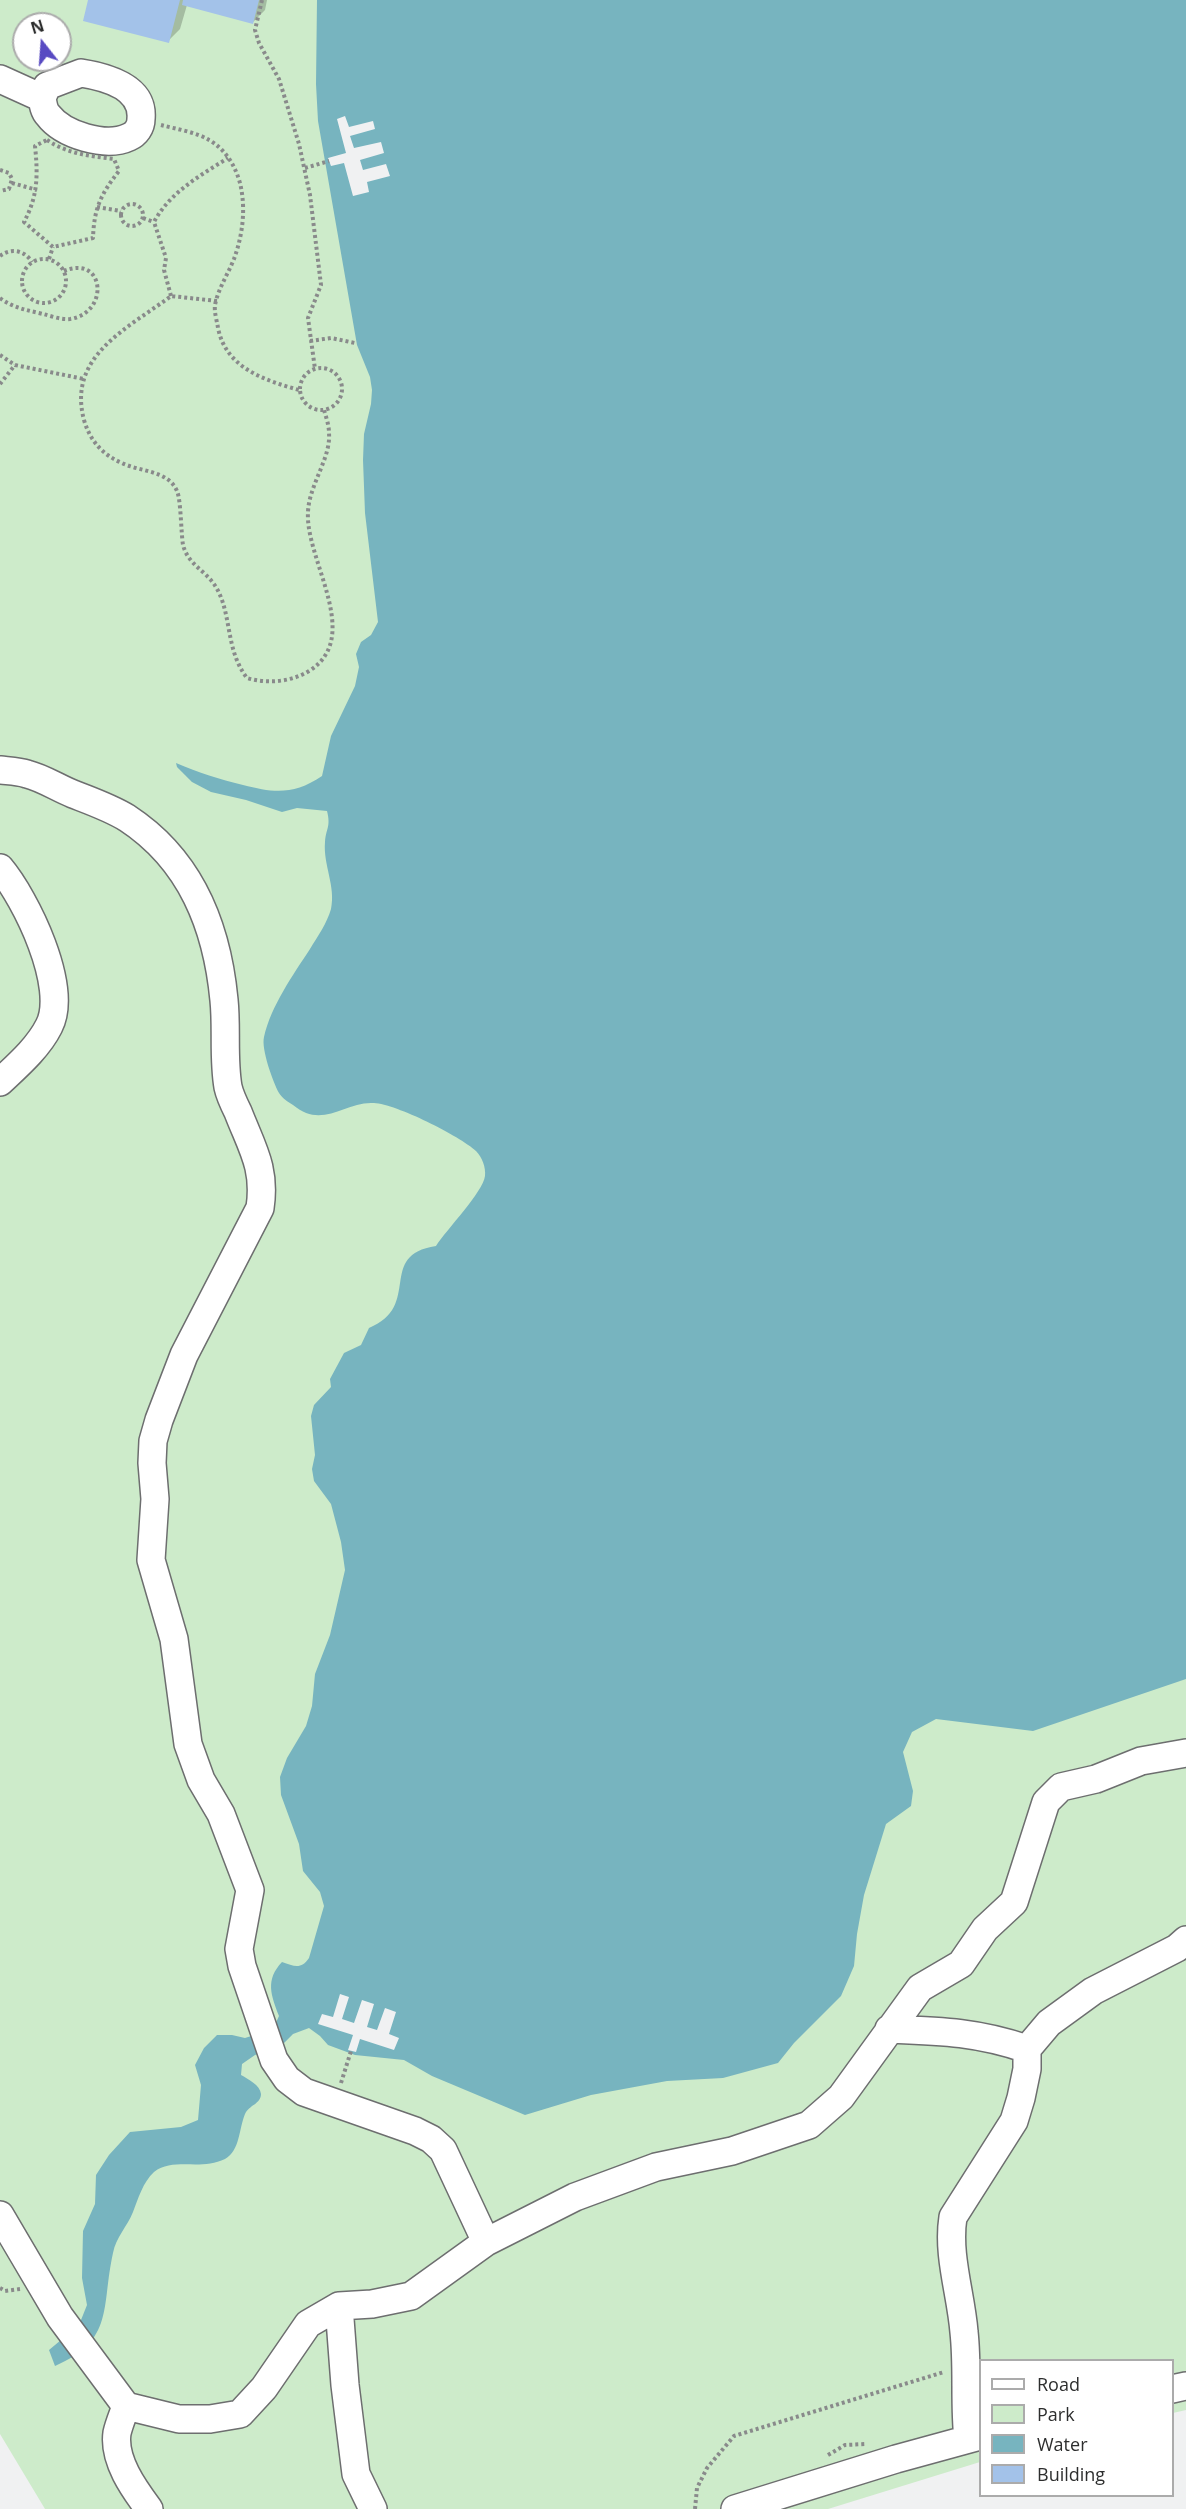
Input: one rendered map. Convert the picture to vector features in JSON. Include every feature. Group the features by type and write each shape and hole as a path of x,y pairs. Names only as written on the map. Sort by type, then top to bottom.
{"lane":[{"path":"81,73 102,77 129,90 138,100 141,120 138,131 129,138 110,141 92,138 76,134 57,124 46,114 42,98 47,86 62,79 81,73"},
{"path":"0,79 42,98"},
{"path":"0,770 28,774 125,817 151,835 188,879 203,909 224,1000 225,1068 229,1090 261,1170 262,1190 260,1208 184,1355 156,1431 152,1462 155,1499 151,1560 174,1639 188,1744 201,1779 221,1814 250,1890 239,1948 242,1966 274,2060 287,2079 304,2092 431,2139 443,2150 486,2242"},
{"path":"0,868 20,894 41,942 53,989 54,1011 49,1027 25,1057 0,1082"},
{"path":"0,2215 60,2317 126,2406 179,2420 210,2419 240,2414 264,2388 308,2324 339,2306 372,2304 411,2296 486,2242 575,2197 656,2167 732,2151 809,2125 841,2097 920,1988 962,1964 985,1929 1014,1902 1046,1802 1053,1795 1061,1788 1096,1779 1141,1761 1186,1753"},
{"path":"735,2509 896,2458 974,2438 964,2404 965,2334 950,2236 953,2217 1014,2121 1027,2069 1027,2049 1049,2023 1093,1991 1177,1948 1186,1940"},
{"path":"889,2029 965,2032 996,2038 1027,2049"},
{"path":"339,2306 345,2385 356,2474 373,2509"},
{"path":"126,2406 117,2434 119,2458 134,2488 149,2509"}],"path":[{"path":"262,0 255,30 259,43 279,79 305,168 321,285 308,318 315,369"},
{"path":"141,120 207,139 225,152 237,174 244,201 242,229 234,258 214,307 219,332 226,349 237,363 255,375 300,390"},
{"path":"47,140 88,157 114,159 119,171 104,188 97,207 93,238 53,247 24,222 37,190 38,163 35,146 47,140"},
{"path":"154,222 171,199 195,179 228,158"},
{"path":"305,168 329,161"},
{"path":"0,170 9,173 12,183 9,189 0,191"},
{"path":"12,183 37,190"},
{"path":"129,204 136,205 142,210 143,218 139,225 128,226 122,221 121,211 129,204"},
{"path":"97,207 121,211"},
{"path":"143,218 154,222"},
{"path":"154,222 166,258 164,270 171,296"},
{"path":"49,260 53,247"},
{"path":"0,256 5,252 16,251 27,254 32,262"},
{"path":"49,260 56,262 64,271 67,282 62,296 49,303 34,302 24,292 22,285 24,271 32,262 49,260"},
{"path":"0,298 15,308 65,320 82,315 91,309 97,299 95,278 88,269 80,267 64,271"},
{"path":"217,301 171,296 97,353 85,372 81,406 86,425 96,444 107,456 126,465 161,476 172,482 179,493 184,547 191,562 214,585 224,611 229,640 238,667 247,678 263,682 303,675 315,667 332,637 334,621 314,553 308,513 312,489 328,445 330,432 324,410"},
{"path":"310,341 331,338 355,343"},
{"path":"0,355 15,365 84,379"},
{"path":"0,384 15,365"},
{"path":"315,369 329,369 340,378 341,399 331,408 324,410 310,408 305,403 300,390 304,376 315,369"},
{"path":"348,2061 351,2051"},
{"path":"695,2509 697,2488 707,2468 734,2436 965,2366"}],"green space":[{"path":"0,0 1186,0 1186,2410 1174,2413 1174,2359 979,2359 979,2462 828,2509 45,2509 0,2434"}],"water":[{"path":"317,0 1186,0 1186,1679 1033,1731 936,1719 912,1732 903,1752 913,1791 911,1806 886,1824 864,1895 854,1966 841,1996 794,2043 778,2063 723,2078 667,2081 591,2095 525,2115 432,2076 404,2060 355,2055 328,2045 309,2028 293,2034 282,2045 255,2055 242,2064 241,2075 256,2085 261,2094 257,2102 245,2114 234,2151 225,2159 216,2162 170,2165 150,2176 114,2247 105,2306 97,2333 88,2345 74,2356 55,2366 49,2350 79,2325 87,2305 82,2278 83,2231 95,2204 96,2175 109,2155 130,2132 181,2127 198,2120 201,2085 195,2065 204,2048 217,2035 245,2038 273,2029 279,2016 271,1988 273,1975 282,1962 300,1966 309,1958 324,1906 320,1892 303,1871 299,1844 281,1795 280,1777 287,1758 306,1726 312,1706 315,1674 330,1635 345,1570 341,1542 331,1504 314,1481 312,1469 315,1455 311,1416 314,1405 331,1387 330,1379 344,1353 361,1345 369,1328 385,1319 394,1307 403,1270 408,1260 418,1251 436,1246 472,1201 485,1176 482,1159 476,1151 456,1137 397,1109 374,1103 353,1106 324,1115 314,1115 304,1112 280,1095 268,1065 264,1037 277,1002 322,929 331,909 332,892 325,851 327,811 297,808 282,812 211,792 192,782 177,767 176,763 201,773 254,788 274,791 302,787 322,776 331,736 355,686 359,667 356,654 361,642 371,635 378,622 365,513 363,460 364,434 372,390 370,377 357,345 318,121"}],"pier":[{"path":"345,116 349,127 373,121 375,129 350,136 354,148 381,142 384,153 360,160 363,170 386,164 390,176 367,182 369,192 353,196 344,163 331,166 328,158 346,153 337,119"},
{"path":"340,1994 349,1997 342,2019 354,2023 362,2000 374,2004 367,2027 377,2030 385,2008 396,2012 389,2034 399,2038 394,2050 360,2039 356,2052 348,2050 353,2035 318,2024 322,2014 333,2017"}],"building":[{"path":"88,0 180,0 169,43 83,21"},
{"path":"183,0 259,0 253,24 182,5"}]}
